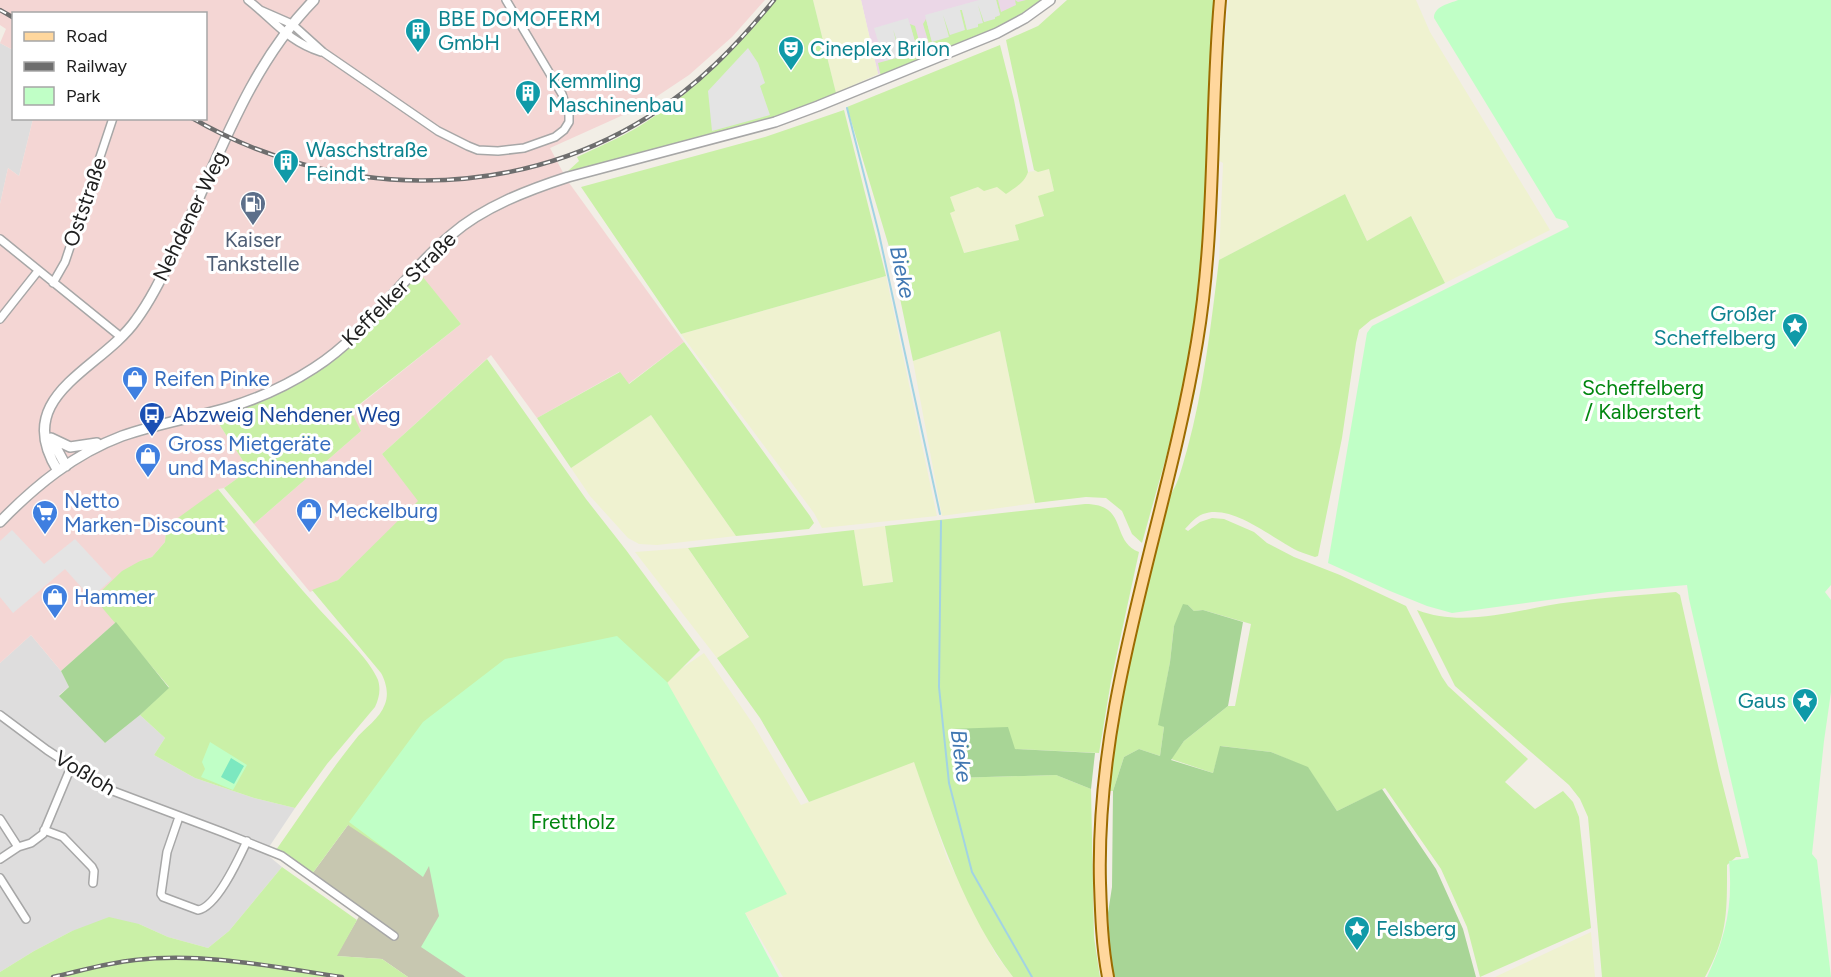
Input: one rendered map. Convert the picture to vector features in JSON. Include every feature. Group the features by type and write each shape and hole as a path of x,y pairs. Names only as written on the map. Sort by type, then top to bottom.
{"main road":[{"path":"1108,977 1100,908 1101,812 1115,706 1143,577 1188,391 1202,313 1208,248 1214,78 1220,0"}],"street":[{"path":"248,0 285,34 297,42 323,52"},
{"name":"Nehdener Weg","path":"46,417 52,401 63,387 121,337 136,320 152,294 194,209 243,101 292,24 314,0"},
{"path":"260,10 292,24 323,52 438,131 468,146 489,151 524,148 555,137 564,130 569,122 562,94 506,0"},
{"name":"Keffelker Straße","path":"0,522 39,485 88,452 122,436 240,404 313,369 360,331 418,267 451,235 492,208 553,182 734,134 818,106 997,33 1025,18 1050,0"},
{"name":"Oststraße","path":"53,283 65,262 112,120"},
{"path":"0,239 121,337"},
{"path":"0,319 38,271"},
{"path":"46,417 62,468"},
{"path":"46,417 45,437 50,455 62,468"},
{"path":"51,438 64,446 74,447 122,436"},
{"name":"Voßloh","path":"0,715 71,767 116,793 282,856 394,936"},
{"path":"0,859 42,835 71,767"},
{"path":"179,817 167,852 161,894 163,897 198,910 208,905 224,885 235,868 247,841"},
{"path":"0,819 18,847"},
{"path":"44,830 63,837 92,867 93,883"},
{"path":"0,878 26,919"}],"shaded area":[{"path":"0,0 765,0 732,37 689,75 641,107 550,148 567,180 684,342 628,384 619,372 537,418 491,355 382,454 419,501 338,580 310,592 254,524 361,431 351,412 461,324 418,272 403,286 382,313 335,354 217,421 249,470 224,488 218,489 166,530 165,542 152,557 140,561 95,598 116,622 61,671 31,635 0,663 0,204 8,168 19,176 33,120 207,120 207,12 12,12 12,49 0,43 6,29 0,25"},
{"path":"813,0 861,0 878,74 836,93"},
{"path":"861,0 1036,0 1010,18 936,52 878,74"},
{"path":"979,0 996,0 1000,15 984,22 978,5 983,23 967,30 962,10 960,10 965,30 950,35 943,15 949,37 932,42 925,15"},
{"path":"1229,0 1416,0 1430,32 1550,230 1445,283 1412,217 1367,241 1345,194 1219,260 1223,163 1216,159 1218,98"},
{"path":"908,18 917,49 901,54 893,29 900,57 884,61 874,28"},
{"path":"0,43 12,49 12,120 33,120 19,176 8,168 0,204"},
{"path":"748,48 758,63 765,83 760,86 770,115 712,131 708,91"},
{"path":"1049,169 1054,191 1044,215 1019,240 963,253 950,213 950,197 978,187 1026,177 1028,172"},
{"path":"886,276 937,516 822,528 814,513 681,334"},
{"path":"1000,331 1035,503 942,516 913,361"},
{"path":"651,415 736,536 657,545 639,544 628,538 590,496 571,468"},
{"path":"885,526 893,582 862,586 854,530"},
{"path":"12,530 44,564 75,539 112,579 91,598 65,569 13,613 0,597 0,541"},
{"path":"688,548 749,638 717,658 635,552"},
{"path":"31,635 61,671 69,687 59,695 105,743 140,715 165,738 154,755 195,778 254,798 295,808 265,853 282,867 229,931 208,948 168,937 139,924 72,931 0,972 0,663"},
{"path":"704,653 753,724 801,805 914,761 947,858 996,955 1013,977 783,977 744,911 659,684"},
{"path":"462,808 564,977 408,977 382,959 336,956 361,913 312,874 348,825"},
{"path":"1591,932 1595,977 1495,977"}],"green space":[{"path":"776,0 813,0 836,93 772,119 691,142 568,171 579,161 577,157 616,139 670,106 734,49"},
{"path":"996,0 998,0 1001,12 1016,5 1015,0 1018,2 1042,0 1005,25 946,51 930,47 923,24 926,19 932,42 942,15 944,14 950,35 960,10 962,10 967,29 978,24 978,5 980,5 984,22 1000,15"},
{"path":"1067,0 1215,0 1203,249 1197,312 1176,421 1142,543 1132,534 1122,511 1106,498 1086,497 1035,503 1000,331 913,361 890,250 847,107 1000,45 1014,100 1027,176 1006,194 997,187 984,191 978,187 950,197 955,211 950,213 964,253 1019,240 1015,225 1044,216 1038,196 1054,191 1049,169 1038,172 1034,170 1006,40 1038,26"},
{"name":"Scheffelberg / Kalberstert","path":"1458,0 1831,0 1831,585 1825,592 1831,600 1831,692 1812,854 1817,860 1831,977 1707,977 1727,921 1730,892 1729,861 1749,858 1687,585 1608,592 1452,613 1427,606 1328,563 1367,333 1372,326 1569,227 1566,221 1556,218 1434,18 1439,8"},
{"path":"910,24 915,26 922,52 916,62 881,77 878,63 900,57 892,29 917,49"},
{"path":"844,110 886,276 681,334 581,187 765,137"},
{"path":"1345,194 1367,241 1411,216 1445,283 1371,320 1359,330 1342,438 1318,556 1298,551 1252,524 1227,513 1203,514 1185,529 1188,531 1200,522 1212,518 1224,519 1254,532 1267,543 1294,557 1340,575 1406,606 1448,686 1528,759 1505,782 1535,809 1563,791 1573,802 1579,817 1591,928 1480,977 1467,927 1441,869 1385,788 1337,811 1308,768 1271,752 1221,746 1213,773 1171,759 1184,741 1228,706 1235,706 1251,624 1203,610 1194,611 1188,605 1174,626 1159,724 1164,727 1160,756 1139,749 1124,757 1113,791 1106,791 1115,719 1148,571 1156,549 1154,537 1204,303 1207,318 1194,397 1169,497 1180,474 1198,403 1219,260"},
{"path":"418,271 461,324 351,411 361,431 254,524 224,488 249,470 217,421 218,416 284,385 346,346 382,314"},
{"path":"684,342 810,516 814,523 809,529 736,536 651,415 571,468 537,418 620,372 629,384"},
{"path":"487,359 586,499 700,650 667,683 462,808 417,871 348,825 312,874 276,850 345,753 383,709 387,692 381,673 312,590 338,580 418,501 382,454"},
{"path":"218,489 293,579 360,653 374,672 379,684 375,707 327,764 295,808 254,798 195,778 154,755 165,738 140,715 169,687 94,598 122,571 152,557 165,542 166,530 171,523"},
{"path":"1085,504 1108,510 1114,516 1130,547 1139,552 1111,681 1099,753 1015,749 954,778 1056,775 1091,789 1094,937 1100,977 1013,977 996,953 967,901 944,846 914,762 809,802 760,718 717,658 749,637 688,548 854,530 863,586 893,582 885,526"},
{"path":"1676,592 1680,595 1741,857 1736,857 1727,865 1725,922 1713,962 1705,977 1602,977 1588,817 1580,799 1569,785 1455,686 1417,610 1455,618 1474,617 1584,600"},
{"path":"1183,604 1188,605 1194,611 1203,610 1243,622 1228,706 1184,741 1171,760 1213,773 1220,746 1271,752 1308,767 1337,811 1382,789 1436,869 1463,929 1476,977 1114,977 1108,913 1112,887 1113,791 1124,757 1139,749 1160,756 1164,727 1158,725 1174,626"},
{"path":"116,622 169,688 105,743 59,696 69,687 61,671"},
{"name":"Frettholz","path":"617,636 667,682 787,894 745,913 779,977 466,977 421,947 439,916 429,866 423,877 349,822 423,722 505,659"},
{"path":"1008,727 1015,749 1095,753 1091,789 1056,775 954,778 950,729"},
{"path":"210,742 247,765 233,790 201,777 205,769 202,762"},
{"path":"231,758 244,766 234,784 221,777"},
{"path":"282,867 357,920 337,956 382,959 408,977 0,977 0,972 34,951 72,931 109,917 139,924 168,937 208,948 229,931"}],"waterway":[{"name":"Bieke","path":"847,108 879,234 940,514"},
{"name":"Bieke","path":"941,521 939,687 949,783 972,872 1032,977"}],"railway":[{"path":"196,120 246,145 303,164 361,176 420,180 480,177 538,165 594,145 666,105 716,64 774,0"},
{"path":"0,10 12,17"},
{"path":"53,977 125,961 161,958 213,959 342,977"}],"place":[{"name":"BBE DOMOFERM GmbH","path":"418,54"},
{"name":"Cineplex Brilon","path":"791,72"},
{"name":"Kemmling Maschinenbau","path":"528,116"},
{"name":"Waschstraße Feindt","path":"286,185"},
{"name":"Kaiser Tankstelle","path":"253,227"},
{"name":"Großer Scheffelberg","path":"1795,349"},
{"name":"Reifen Pinke","path":"135,402"},
{"name":"Abzweig Nehdener Weg","path":"152,438"},
{"name":"Gross Mietgeräte und Maschinenhandel","path":"148,479"},
{"name":"Meckelburg","path":"309,534"},
{"name":"Netto Marken-Discount","path":"45,536"},
{"name":"Hammer","path":"55,620"},
{"name":"Gaus","path":"1805,724"},
{"name":"Felsberg","path":"1357,952"}]}
